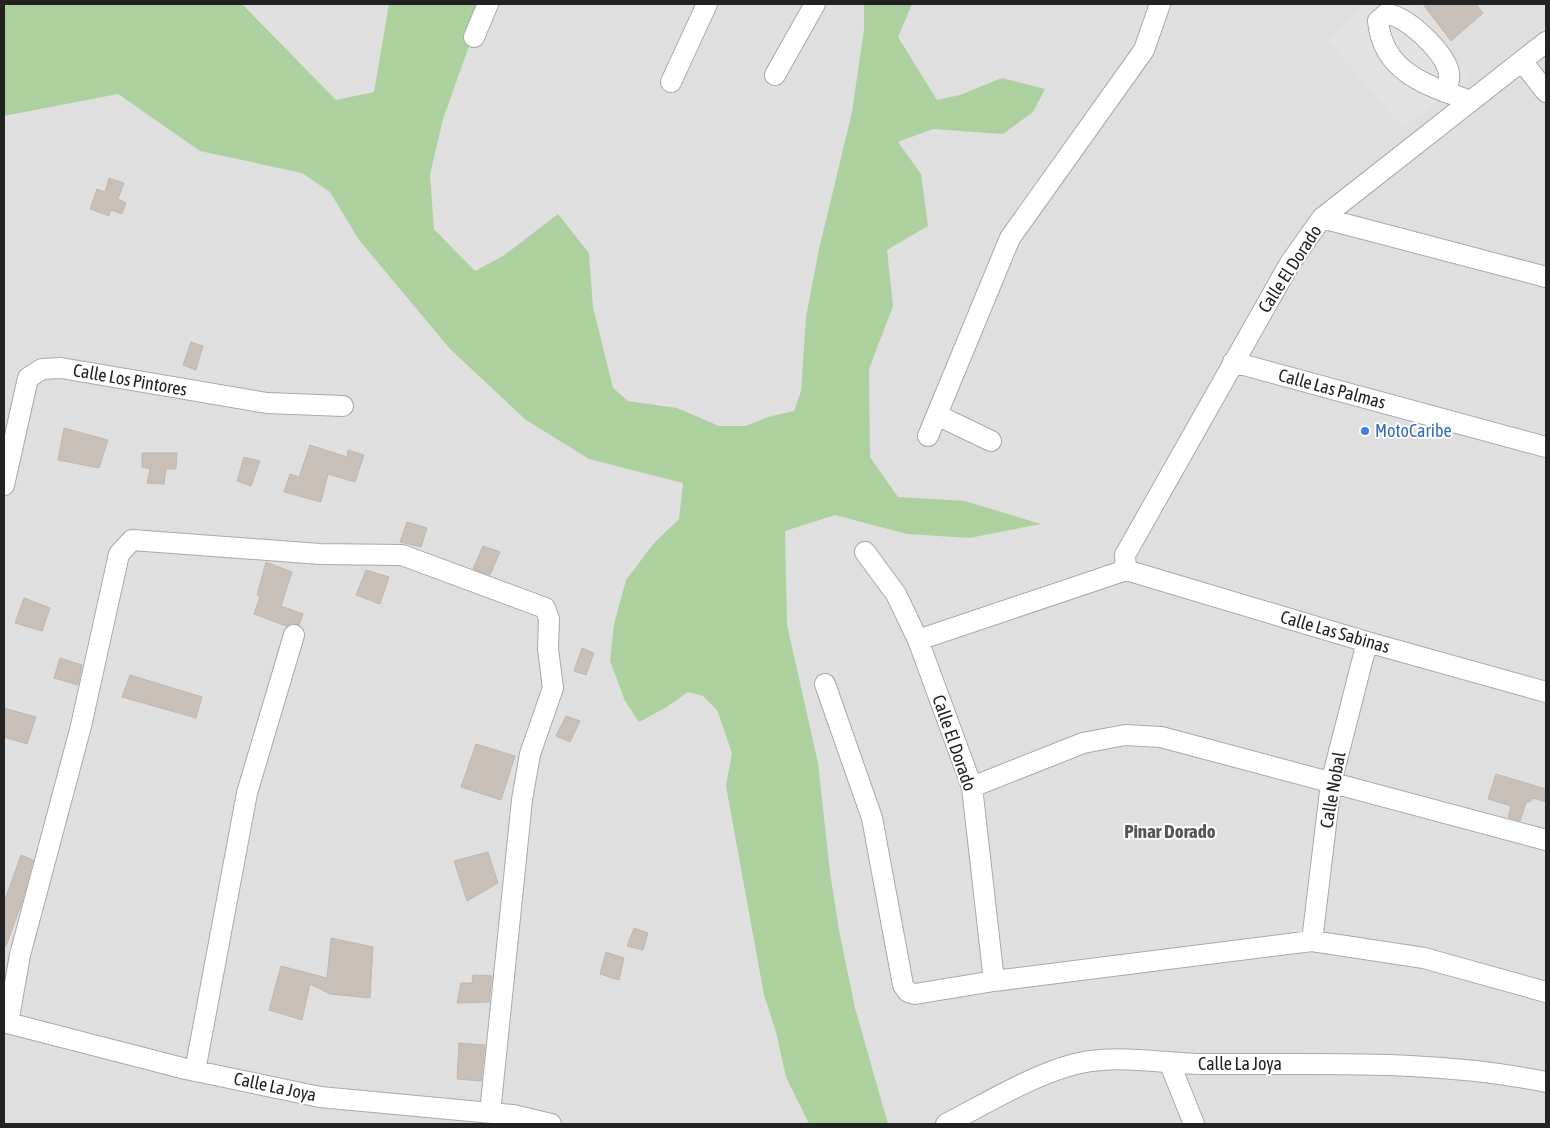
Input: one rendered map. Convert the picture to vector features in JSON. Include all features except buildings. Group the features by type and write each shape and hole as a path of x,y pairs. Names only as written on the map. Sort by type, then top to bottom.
{"street":[{"path":"474,37 488,4"},
{"path":"671,82 707,4"},
{"path":"775,74 814,4"},
{"path":"928,436 1010,238 1144,50 1160,4"},
{"name":"Calle El Dorado","path":"1126,570 1126,555 1233,362 1290,263 1322,218 1546,42"},
{"path":"1522,61 1546,92"},
{"path":"1445,92 1471,101"},
{"path":"1322,218 1546,277"},
{"name":"Calle Las Palmas","path":"1233,362 1546,447"},
{"name":"Calle Los Pintores","path":"4,485 28,378 42,369 61,368 267,403 343,406"},
{"path":"937,415 991,441"},
{"path":"6,1023 20,955 81,726 118,554 132,540 320,554 402,555 545,608 549,620 548,649 553,688 530,754 522,800 490,1113"},
{"name":"Calle El Dorado","path":"865,552 896,594 918,640 972,787 994,981"},
{"path":"918,640 1126,570"},
{"name":"Calle Las Sabinas","path":"1126,570 1367,642 1546,692"},
{"path":"195,1071 247,793 294,635"},
{"name":"Calle Nobal","path":"1312,941 1331,783 1367,642"},
{"path":"826,684 872,818 903,985 908,992 914,994 994,981 1312,941 1424,958 1546,992"},
{"path":"972,787 1083,743 1125,735 1161,737 1546,840"},
{"name":"Calle La Joya","path":"6,1023 195,1071 421,1116 490,1113 513,1115 551,1124"},
{"name":"Calle La Joya","path":"946,1124 1038,1078 1090,1061 1127,1060 1170,1064 1406,1065 1500,1073 1546,1082"},
{"path":"1170,1064 1194,1124"}],"shaded area":[{"path":"4,4 1546,4 1546,1124 4,1124"},
{"path":"1364,4 1415,4 1470,79 1402,127 1328,41"}],"green space":[{"path":"4,4 242,4 336,100 374,92 389,4 484,4 443,119 430,175 434,229 475,271 503,256 558,214 589,253 593,307 613,388 628,401 677,408 719,426 746,426 768,417 794,411 801,391 806,317 819,249 852,112 864,29 864,4 912,4 898,37 937,100 960,95 1002,78 1045,89 1033,112 1003,134 933,129 898,142 921,174 928,226 887,250 893,306 869,369 870,457 898,497 965,501 1041,524 969,538 907,534 835,515 785,531 787,625 818,763 830,872 839,930 855,1008 888,1124 809,1124 786,1077 776,1032 764,995 726,786 732,753 717,710 703,696 688,692 667,707 639,722 625,701 610,661 614,624 626,580 654,543 679,519 683,483 589,459 526,420 450,349 359,240 330,192 302,173 200,151 118,94 4,116"}],"place":[{"name":"MotoCaribe","path":"1365,431"}],"district":[{"name":"Pinar Dorado","path":"1170,831"}]}
